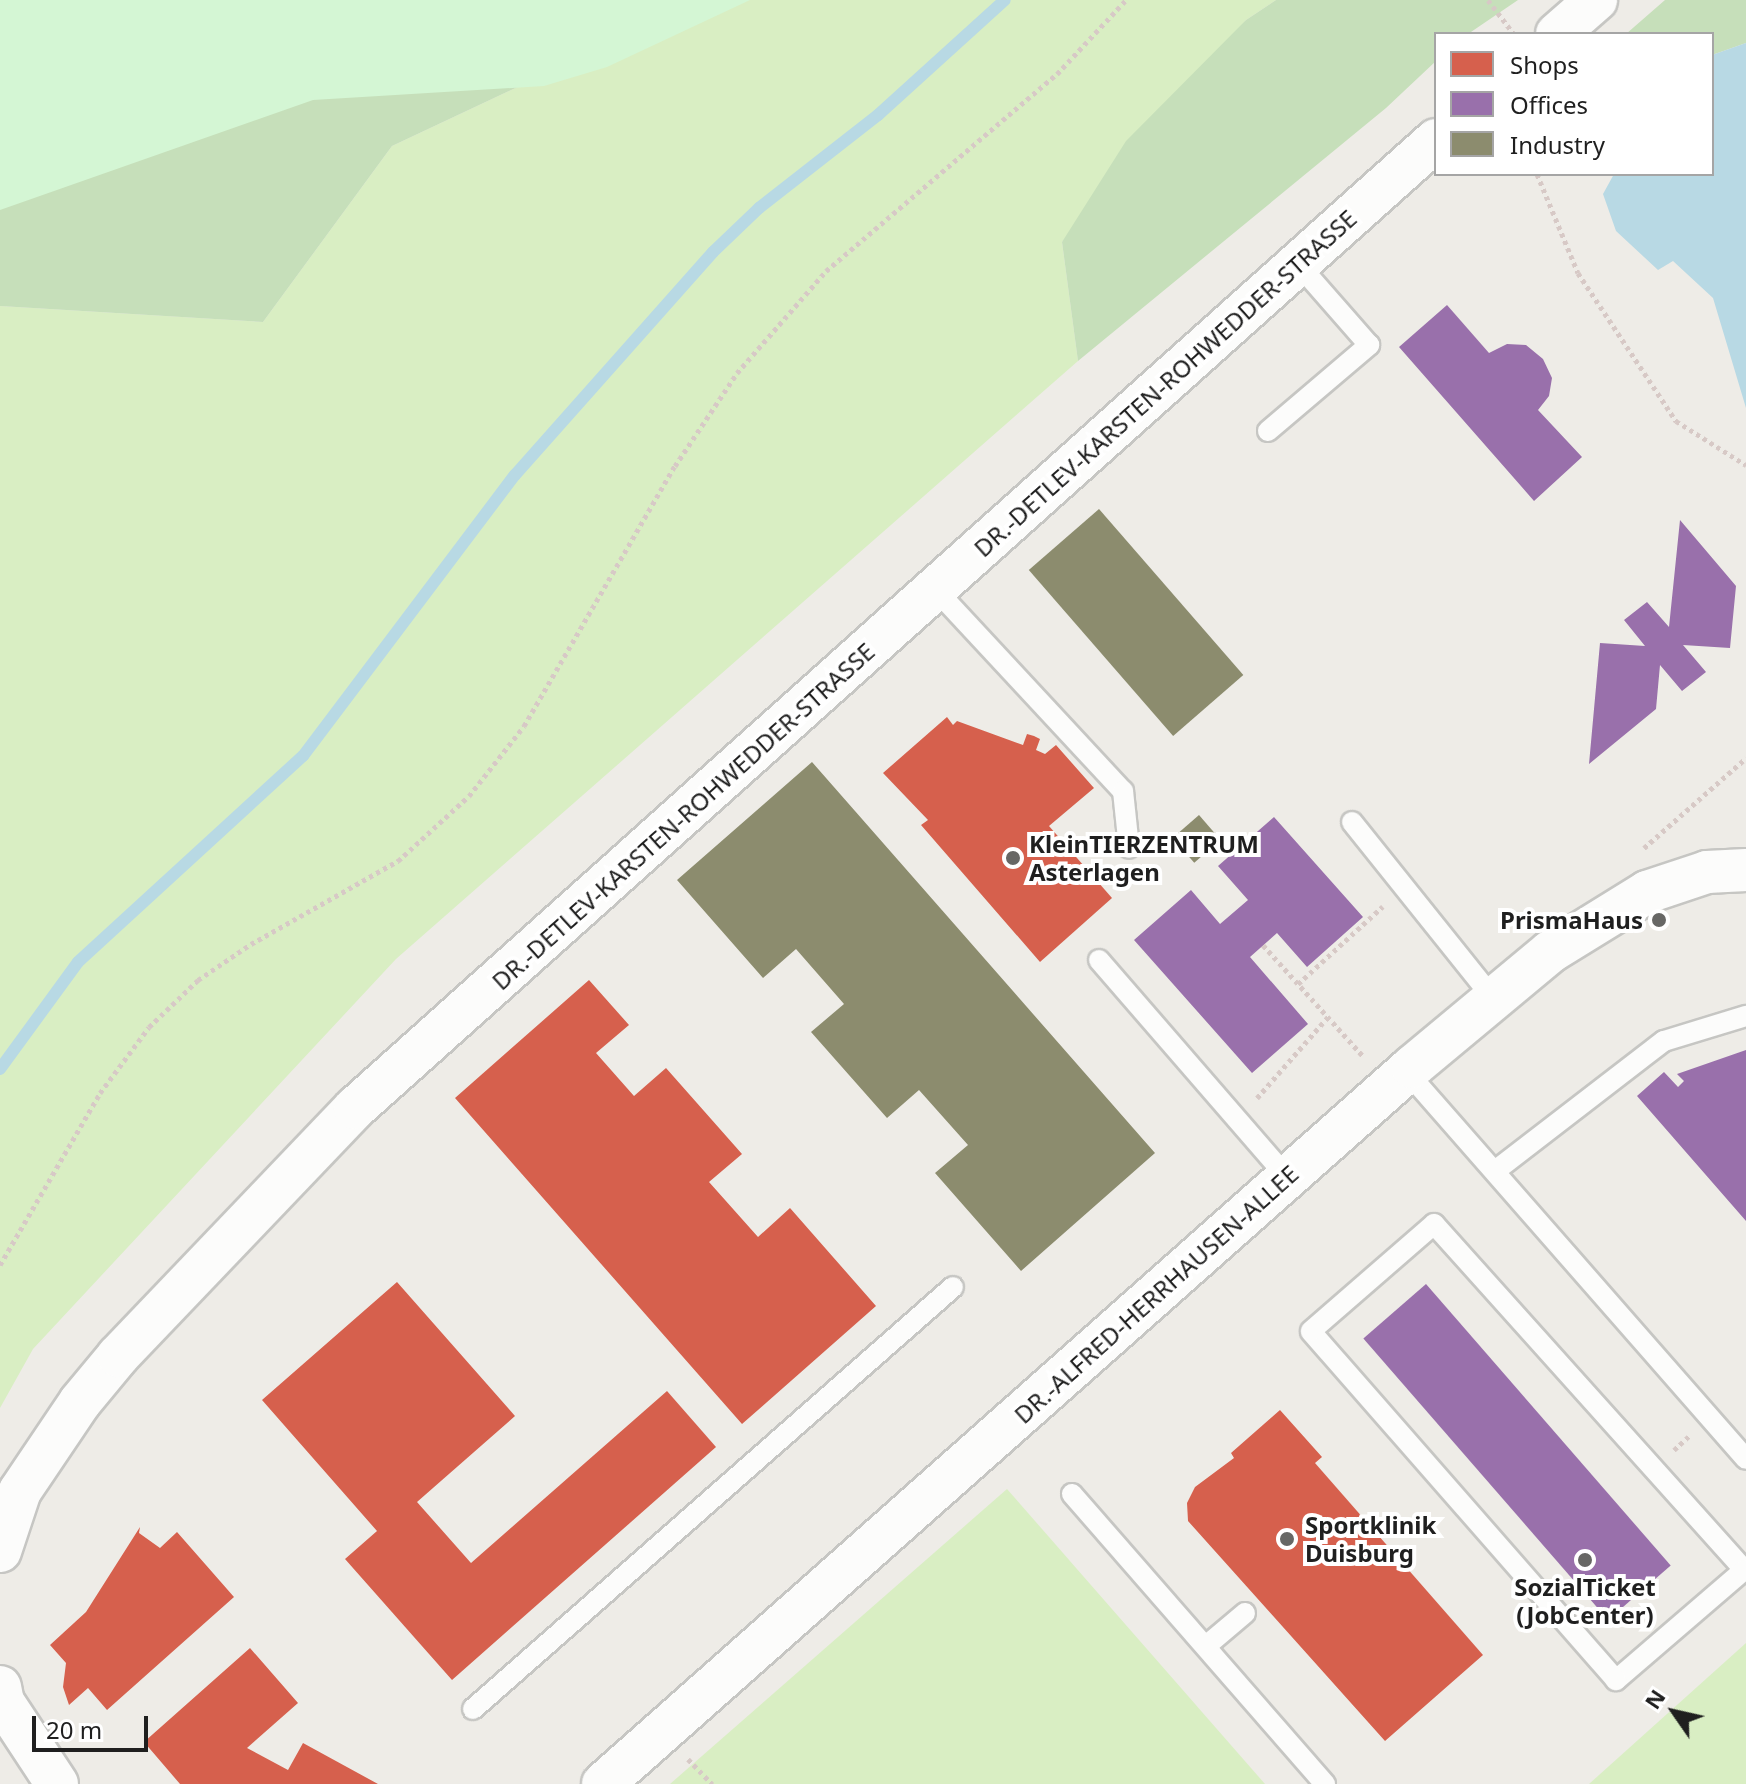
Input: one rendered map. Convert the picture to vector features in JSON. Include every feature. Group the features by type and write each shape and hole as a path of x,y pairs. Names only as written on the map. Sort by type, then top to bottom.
{"street":[{"path":"1559,32 1596,0"},
{"name":"DR.-DETLEV-KARSTEN-ROHWEDDER-STRASSE","path":"0,1551 20,1491 80,1402 118,1356 355,1108 1434,142"},
{"name":"DR.-ALFRED-HERRHAUSEN-ALLEE","path":"603,1784 1399,1080 1550,952 1626,902 1707,872 1746,870"},
{"path":"0,1687 3,1702 57,1784"}],"lane":[{"path":"1268,431 1369,345 1298,264"},
{"path":"935,589 1123,791 1129,848"},
{"path":"1352,822 1493,998"},
{"path":"1099,960 1288,1178"},
{"path":"1495,1171 1664,1041 1746,1016"},
{"path":"1399,1080 1495,1171 1746,1459"},
{"path":"1434,1224 1652,1468 1744,1570 1616,1680 1311,1331 1434,1224"},
{"path":"473,1709 953,1287"},
{"path":"1072,1494 1325,1784"},
{"path":"1206,1646 1245,1613"}],"path":[{"path":"0,1265 100,1093 149,1027 198,980 251,944 398,861 469,796 524,726 675,466 737,373 826,271 1057,74 1126,0"},
{"path":"1488,0 1512,32"},
{"path":"1538,176 1578,273 1676,421 1746,465"},
{"path":"1626,902 1621,869 1746,758"},
{"path":"1298,984 1404,887"},
{"path":"1263,945 1328,1017 1399,1080"},
{"path":"1238,1120 1328,1017"},
{"path":"1652,1468 1710,1419"}],"green space":[{"path":"0,0 703,0 392,146 263,322 0,306"},
{"path":"0,0 750,0 607,67 544,86 313,100 0,210"},
{"path":"703,0 1276,0 1246,20 1062,242 1078,361 396,959 33,1349 0,1408 0,306 263,322 392,146"},
{"path":"1276,0 1518,0 1471,32 1434,32 1434,63 1386,108 1078,361 1062,242 1126,141 1246,20"},
{"path":"1665,0 1746,0 1746,43 1714,54 1714,32 1628,32"},
{"path":"1007,1489 1265,1784 670,1784"},
{"path":"1746,1643 1746,1784 1589,1784"}],"water":[{"path":"1746,43 1746,408 1713,298 1673,261 1658,270 1616,231 1603,194 1613,176 1714,176 1714,54"}],"building: Shops":[{"name":"KleinTIERZENTRUM Asterlagen","path":"947,717 953,725 957,721 1023,745 1027,734 1034,736 1040,739 1036,750 1045,754 1056,745 1094,788 1049,826 1112,898 1040,962 921,825 928,820 883,773"},
{"path":"589,980 629,1025 596,1053 634,1096 666,1068 742,1154 709,1182 758,1237 790,1208 876,1306 742,1424 455,1098"},
{"path":"397,1282 515,1416 417,1502 471,1563 667,1391 716,1447 452,1680 345,1559 377,1531 262,1400"},
{"path":"1280,1410 1322,1457 1315,1463 1483,1655 1385,1741 1188,1521 1187,1503 1195,1487 1234,1458 1231,1453"},
{"path":"140,1527 139,1533 160,1548 177,1532 234,1597 107,1710 88,1688 69,1705 63,1687 66,1663 50,1645 86,1612"},
{"path":"250,1648 298,1703 247,1748 288,1770 303,1743 378,1784 180,1784 144,1742"}],"building: Offices":[{"path":"1447,305 1489,353 1507,344 1526,345 1543,359 1552,378 1549,396 1538,410 1582,457 1534,501 1399,347"},
{"path":"1680,520 1736,586 1730,648 1683,645 1706,672 1682,691 1660,665 1656,709 1589,764 1600,643 1645,646 1624,620 1647,602 1669,627"},
{"path":"1274,817 1363,917 1307,967 1277,933 1250,957 1308,1024 1252,1073 1134,940 1191,890 1220,924 1248,900 1218,866"},
{"path":"1746,1050 1746,1221 1637,1096 1664,1072 1678,1087 1684,1081 1677,1074"},
{"path":"1426,1284 1671,1566 1608,1620 1363,1338"}],"building: Industry":[{"path":"1099,509 1243,675 1173,736 1029,570"},
{"path":"812,762 1155,1153 1021,1271 935,1173 968,1145 919,1090 887,1118 811,1032 844,1004 796,949 763,978 677,880"},
{"path":"1199,815 1221,840 1194,863 1173,838"}],"waterway":[{"path":"0,1069 78,962 303,756 515,475 713,252 759,208 878,115 1005,0"}],"place":[{"name":"KleinTIERZENTRUM Asterlagen","path":"1013,858"},
{"name":"PrismaHaus","path":"1659,920"},
{"name":"Sportklinik Duisburg","path":"1287,1539"},
{"name":"SozialTicket (JobCenter)","path":"1585,1560"}]}
